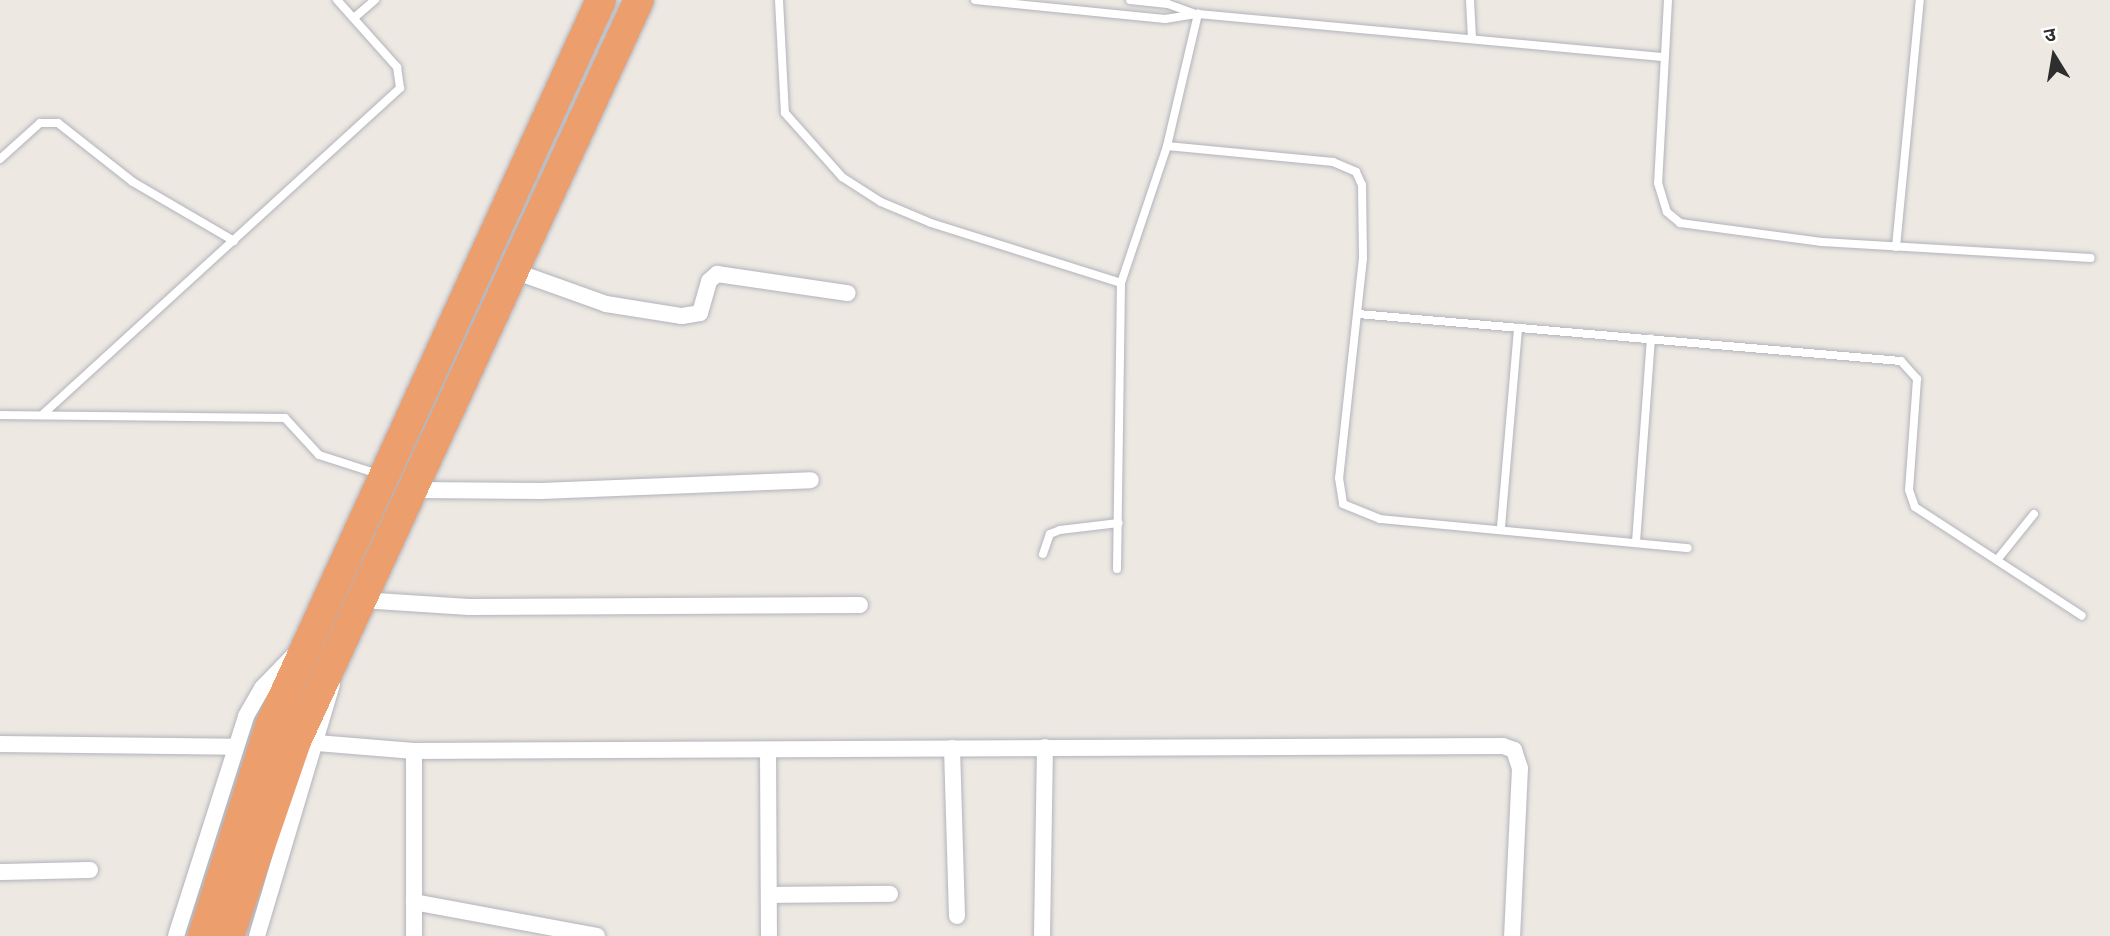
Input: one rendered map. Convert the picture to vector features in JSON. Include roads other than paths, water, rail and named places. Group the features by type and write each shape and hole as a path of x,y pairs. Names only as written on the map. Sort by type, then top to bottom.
{"highway":[{"path":"203,936 254,764 381,474 601,0"},
{"path":"229,936 273,796 639,0"}],"street":[{"path":"514,271 606,304 682,316 700,313 709,281 718,274 848,293"},
{"path":"413,490 541,491 811,480"},
{"path":"361,600 469,607 860,604"},
{"path":"176,936 235,747 262,688 309,640"},
{"path":"257,936 317,743 337,652"},
{"path":"317,743 415,751 1045,747 1514,750 1520,768 1512,936"},
{"path":"0,744 235,747"},
{"path":"1042,936 1045,747"},
{"path":"952,748 957,916"},
{"path":"768,750 769,936"},
{"path":"414,936 415,751"},
{"path":"0,872 90,870"},
{"path":"769,895 890,894"},
{"path":"414,902 523,928 597,936"}],"lane":[{"path":"42,415 400,88 397,67 337,0"},
{"path":"354,18 375,0"},
{"path":"779,0 786,113 794,129 842,177 881,202 931,223 1121,284"},
{"path":"975,0 1165,19 1195,14 1662,57"},
{"path":"1130,0 1168,4 1195,14"},
{"path":"1470,0 1472,38"},
{"path":"1668,0 1662,57 1658,183 1667,212 1680,223 1722,233 1896,247 2091,258"},
{"path":"1896,247 1920,0"},
{"path":"1117,569 1121,284 1167,146 1195,14"},
{"path":"0,159 40,123 58,123 133,182 234,241"},
{"path":"1167,146 1333,162 1356,172 1364,210 1358,314 1339,478 1343,504 1380,519 1501,527 1688,548"},
{"path":"1358,314 1901,361 1917,379 1911,499 1924,516 2082,616"},
{"path":"1501,527 1518,328"},
{"path":"1636,542 1651,339"},
{"path":"0,415 285,418 319,455 381,474"},
{"path":"1997,560 2034,514"},
{"path":"1042,554 1051,534 1060,530 1119,523"}]}
